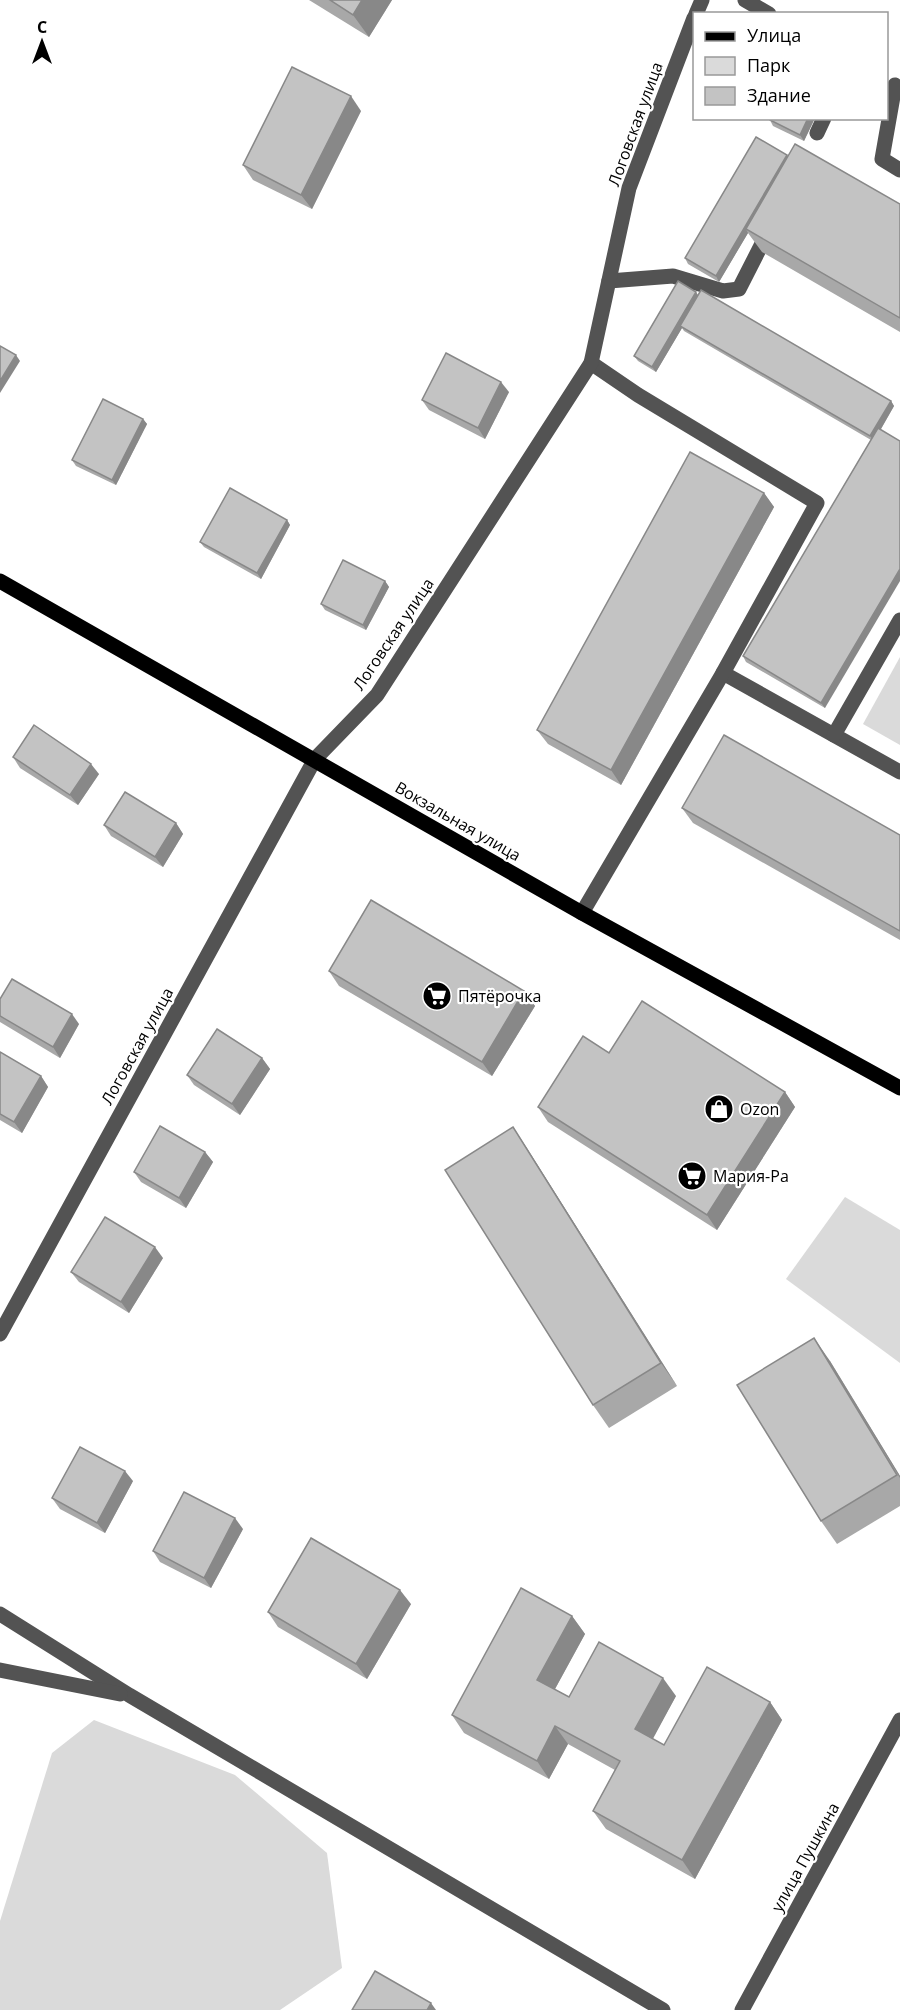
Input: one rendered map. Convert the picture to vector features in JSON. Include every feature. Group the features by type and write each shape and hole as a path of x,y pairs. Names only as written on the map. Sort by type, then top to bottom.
{"main road":[{"name":"Вокзальная улица","path":"0,581 582,913 900,1088"}],"street":[{"path":"745,0 766,12"},
{"name":"Логовская улица","path":"0,1334 315,759 377,695 591,363 629,188 693,21"},
{"path":"894,84 882,159 900,170"},
{"path":"817,133 823,120"},
{"path":"609,281 673,276 723,291 739,289 770,229"},
{"path":"582,913 723,673 817,503 638,395 591,363"},
{"path":"834,735 900,620"},
{"path":"723,673 900,772"},
{"path":"0,1614 129,1695 663,2010"},
{"path":"0,1670 129,1695"},
{"name":"улица Пушкина","path":"742,2010 900,1720"}],"green space":[{"path":"900,657 900,745 863,724"},
{"path":"845,1197 900,1230 900,1363 786,1279"},
{"path":"94,1720 235,1775 327,1853 342,1968 280,2010 0,2010 0,1921 52,1753"}],"building":[{"path":"330,0 362,0 353,15"},
{"path":"292,67 351,96 301,195 243,165"},
{"path":"770,120 807,120 800,135"},
{"path":"756,137 787,155 716,276 685,258"},
{"path":"795,144 900,204 900,318 746,229"},
{"path":"678,281 696,292 652,367 634,356"},
{"path":"701,290 891,401 870,436 680,326"},
{"path":"0,346 16,355 0,381"},
{"path":"446,353 501,382 478,428 422,400"},
{"path":"103,399 143,419 112,480 72,460"},
{"path":"878,428 900,441 900,569 821,703 743,656"},
{"path":"690,452 764,493 611,770 537,730"},
{"path":"230,488 287,520 257,573 200,542"},
{"path":"343,560 385,581 363,625 321,604"},
{"path":"34,725 91,764 70,795 13,757"},
{"path":"724,735 900,835 900,931 682,808"},
{"path":"125,792 176,823 155,857 104,825"},
{"name":"Пятёрочка","path":"371,900 524,991 482,1062 329,971"},
{"path":"12,979 72,1014 53,1047 0,1016 0,999"},
{"name":"Мария-Ра","path":"642,1001 785,1092 707,1215 538,1107 583,1036 609,1053"},
{"path":"217,1029 262,1058 232,1104 187,1075"},
{"path":"0,1052 41,1076 14,1122 0,1114"},
{"path":"160,1126 205,1152 179,1198 134,1172"},
{"path":"513,1127 661,1363 593,1405 445,1170"},
{"path":"105,1217 155,1247 121,1302 71,1272"},
{"path":"814,1338 897,1475 821,1521 737,1385"},
{"path":"80,1447 125,1471 97,1523 52,1498"},
{"path":"184,1492 235,1518 204,1578 153,1551"},
{"path":"311,1538 400,1590 356,1664 268,1612"},
{"path":"521,1588 572,1616 537,1680 569,1697 599,1642 663,1678 635,1729 664,1745 707,1667 770,1702 682,1860 593,1811 620,1761 555,1726 537,1761 452,1715"},
{"path":"375,1971 431,2003 427,2010 352,2010"}],"place":[{"name":"Пятёрочка","path":"437,996"},
{"name":"Ozon","path":"719,1109"},
{"name":"Мария-Ра","path":"692,1176"}]}
